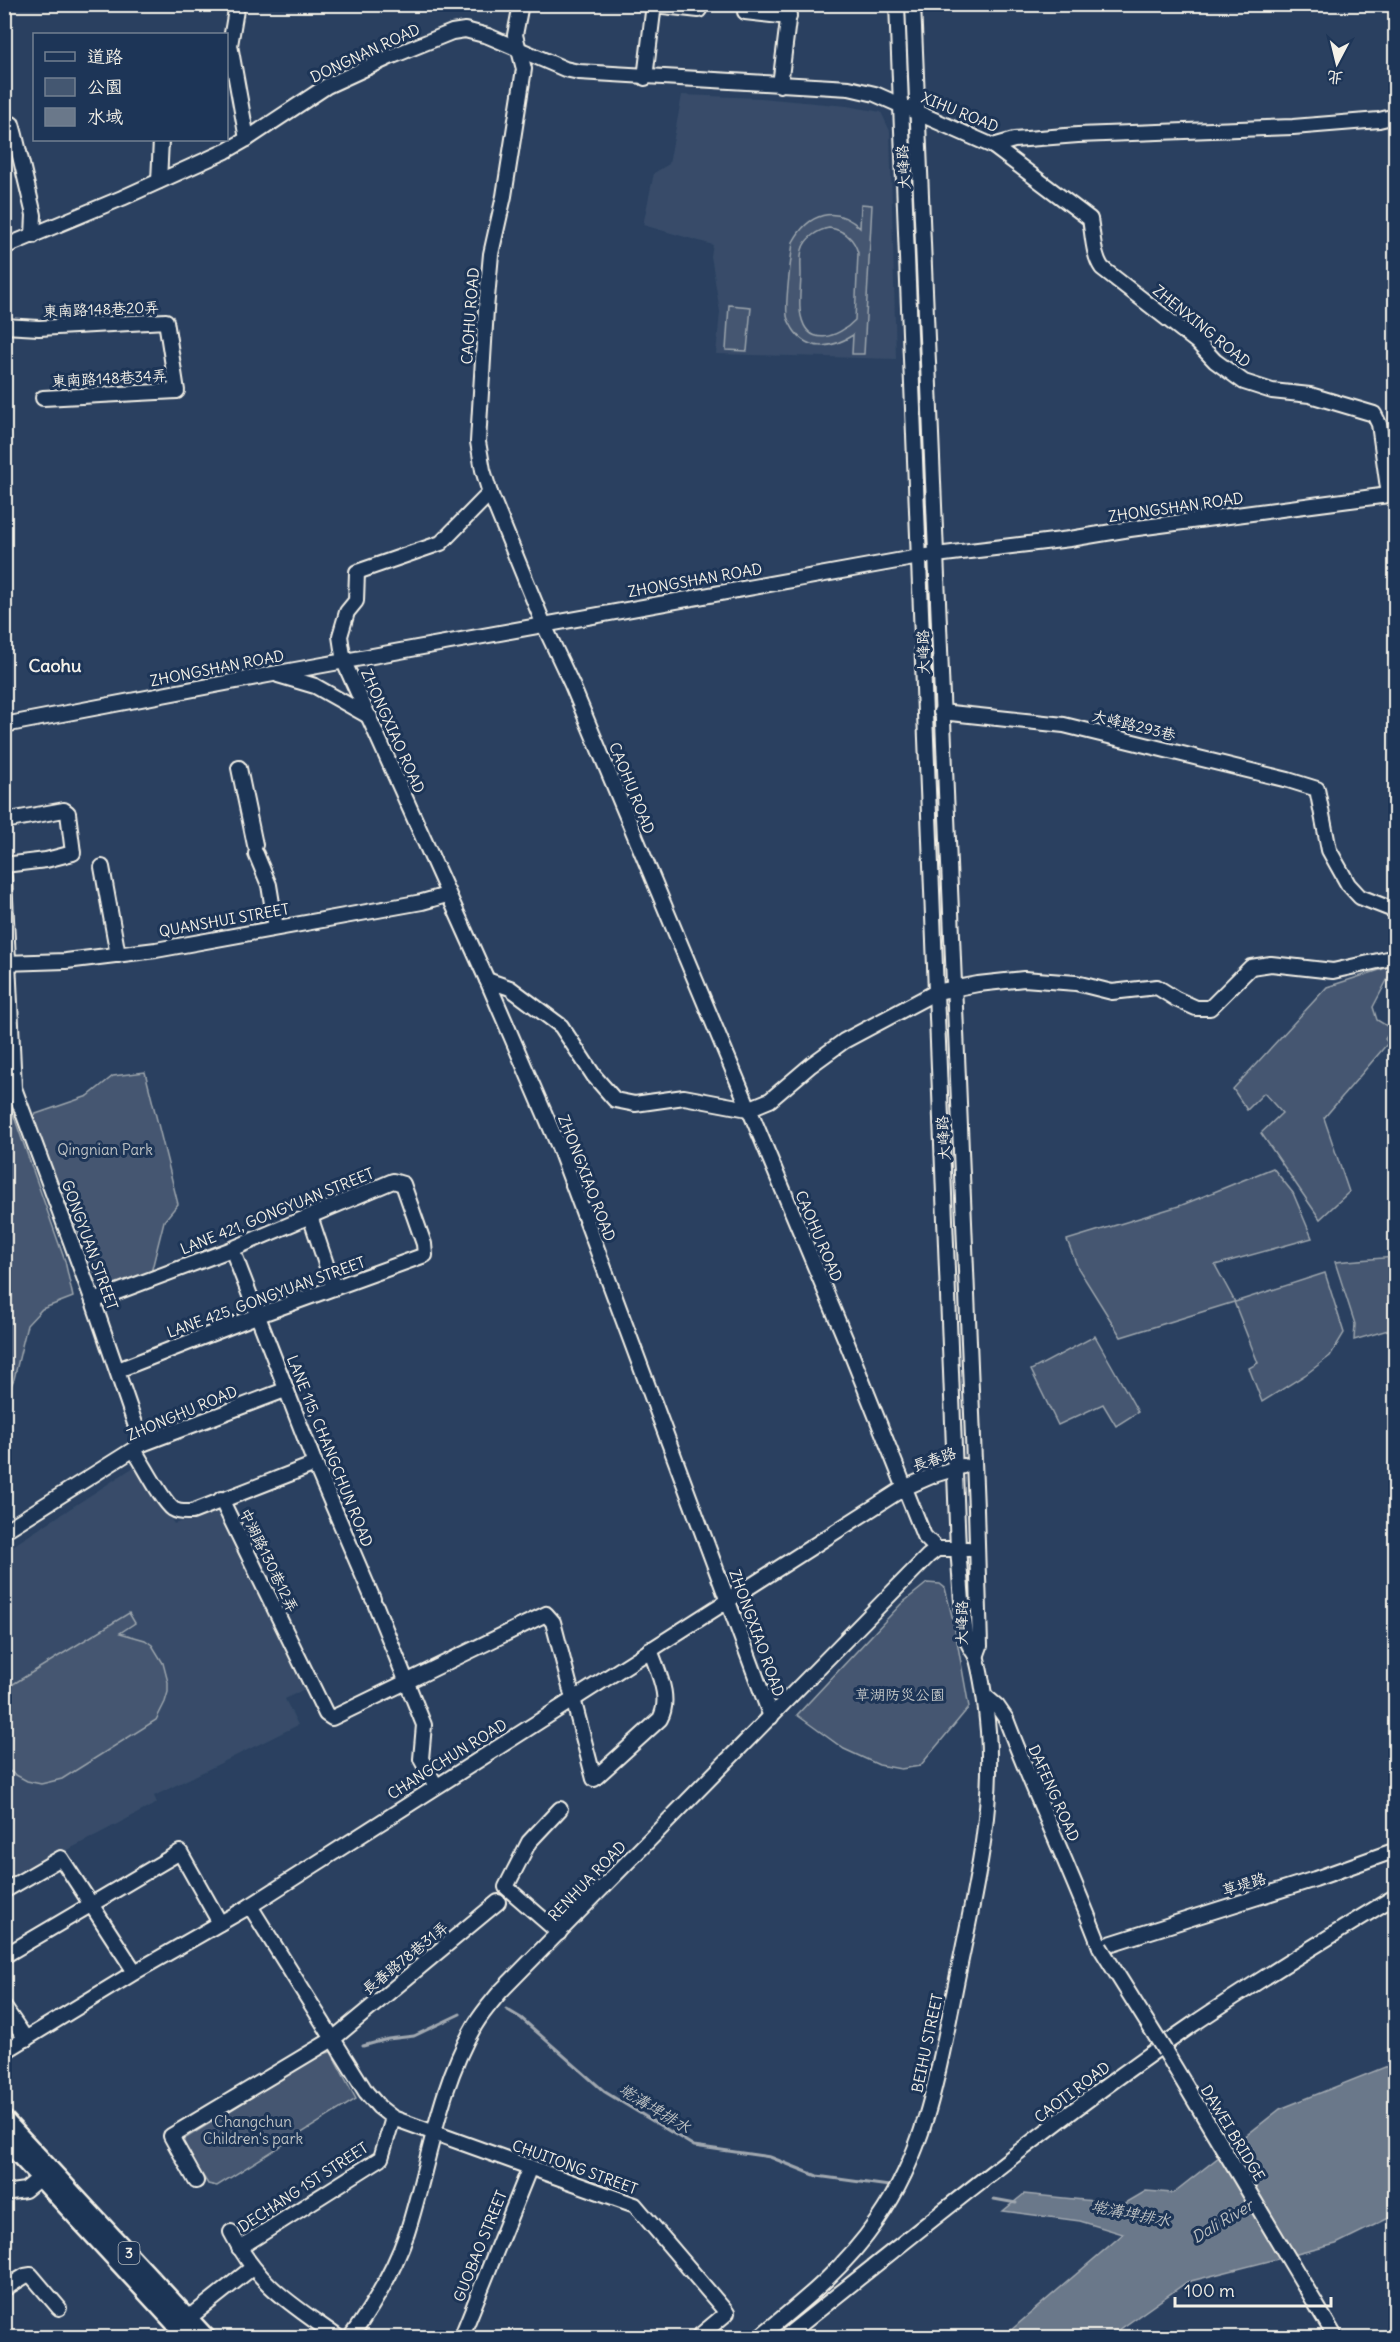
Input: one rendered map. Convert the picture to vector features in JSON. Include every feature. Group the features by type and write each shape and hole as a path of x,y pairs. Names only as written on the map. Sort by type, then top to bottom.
{"main road":[{"name":"3","path":"4,2119 45,2174 188,2337"},
{"name":"3","path":"4,2139 45,2174 207,2337"}],"street":[{"path":"237,4 230,45 247,139"},
{"name":"CAOHU ROAD","path":"521,4 515,35 524,69 504,196 491,254 486,309 478,442 483,470 490,493 544,625 572,685 847,1343 924,1536 938,1549"},
{"name":"大峰路","path":"897,4 958,1549 967,1642 976,1657"},
{"name":"大峰路","path":"913,4 916,111 938,555 941,712 975,1464 980,1646 976,1657"},
{"path":"645,78 654,5 699,10"},
{"path":"745,12 789,11 780,85"},
{"name":"DONGNAN ROAD","path":"4,247 159,181 247,139 327,86 452,32 465,30 476,32 519,49"},
{"name":"XIHU ROAD","path":"519,49 565,69 579,72 645,78 849,88 875,94 993,146 1014,140 1078,135 1293,126 1395,117"},
{"path":"4,126 12,124 15,135 34,215 33,236"},
{"path":"159,181 161,141"},
{"name":"ZHENXING ROAD","path":"993,146 1090,219 1097,257 1102,268 1197,342 1228,371 1245,382 1272,391 1310,395 1374,414 1379,424 1384,475 1392,494"},
{"name":"東南路148巷20弄","path":"4,326 39,328 166,321 177,391"},
{"name":"東南路148巷34弄","path":"42,398 177,391"},
{"name":"ZHONGXIAO ROAD","path":"490,493 441,543 357,572 356,601 347,612 340,636 344,662 487,980 559,1147 771,1718"},
{"name":"ZHONGSHAN ROAD","path":"4,725 919,557 1392,494"},
{"path":"273,674 315,686 370,717"},
{"name":"大峰路293巷","path":"941,712 1064,725 1317,789 1329,850 1348,884 1360,897 1395,911"},
{"path":"239,768 255,849 269,885 276,928"},
{"path":"4,821 64,810 68,813 73,853 46,860 4,865"},
{"path":"102,867 118,955"},
{"name":"GONGYUAN STREET","path":"4,877 6,963 14,1088 118,1370 138,1447 173,1509 178,1511 192,1512 315,1464"},
{"name":"QUANSHUI STREET","path":"6,963 66,961 118,955 423,902 447,895"},
{"path":"487,980 510,988 561,1026 594,1076 615,1100 634,1104 684,1098 748,1109 770,1100 811,1065 844,1041 936,992 1024,979 1076,983 1112,992 1157,987 1176,999 1202,1009 1210,1008 1251,967 1271,964 1333,971 1395,957"},
{"name":"LANE 421, GONGYUAN STREET","path":"93,1301 232,1249 393,1181 403,1184 424,1244 425,1255"},
{"path":"310,1216 334,1288"},
{"name":"LANE 115, CHANGCHUN ROAD","path":"232,1249 285,1390 375,1602 424,1725 421,1759 436,1786"},
{"name":"LANE 425, GONGYUAN STREET","path":"118,1370 425,1255"},
{"name":"ZHONGHU ROAD","path":"4,1531 138,1447 285,1390"},
{"name":"長春路","path":"904,1488 956,1467 975,1464"},
{"name":"CHANGCHUN ROAD","path":"4,2052 135,1972 250,1906 904,1488"},
{"name":"中湖路130巷12弄","path":"221,1499 326,1714 332,1718 406,1682"},
{"path":"938,1549 976,1548"},
{"name":"RENHUA ROAD","path":"350,2337 384,2284 406,2234 457,2062 475,2025 500,1992 938,1549"},
{"path":"406,1682 546,1614 553,1622 594,1779 660,1719 665,1710 665,1697 650,1649"},
{"path":"976,1657 984,1695"},
{"name":"DAFENG ROAD","path":"984,1695 997,1706 1006,1719 1042,1813 1067,1862 1100,1947"},
{"name":"BEIHU STREET","path":"758,2337 818,2289 849,2259 878,2220 896,2190 919,2142 938,2072 983,1842 988,1774 988,1732 984,1695"},
{"path":"560,1809 529,1842 502,1896 560,1933"},
{"name":"草堤路","path":"1100,1947 1315,1879 1395,1850"},
{"path":"4,1956 180,1852 220,1923"},
{"path":"4,1891 61,1858 135,1972"},
{"name":"長春路78巷31弄","path":"196,2181 171,2136 333,2039 502,1896"},
{"name":"CAOTI ROAD","path":"784,2337 971,2188 1144,2059 1259,1980 1395,1896"},
{"path":"250,1906 366,2092 393,2118"},
{"name":"DAWEI BRIDGE","path":"1100,1947 1159,2041 1336,2337"},
{"path":"4,2007 26,2039"},
{"name":"CHUITONG STREET","path":"393,2118 635,2205 727,2313 697,2337"},
{"name":"DECHANG 1ST STREET","path":"239,2248 381,2157 393,2118"},
{"name":"GUOBAO STREET","path":"461,2337 530,2167"},
{"path":"4,2193 25,2190 45,2174"},
{"path":"231,2232 252,2268 270,2288 339,2337"},
{"path":"189,2318 252,2268"},
{"path":"4,2289 25,2276 31,2276 59,2308"}],"shaded area":[{"path":"682,95 761,98 847,106 881,112 890,131 896,359 716,354 720,312 711,256 713,245 643,225 654,173 669,164"},
{"path":"137,1465 174,1524 216,1510 223,1511 308,1687 285,1699 298,1725 154,1796 157,1803 5,1883 5,1551"}],"green space":[{"path":"861,204 872,205 864,354 852,354 853,335 837,343 821,346 813,345 799,337 787,318 788,280 793,242 799,232 814,219 832,214 851,221 860,228","holes":["825,229 834,229 851,239 858,253 855,320 840,331 824,337 810,333 801,316 801,253 812,235"]},
{"path":"729,305 751,307 747,351 726,350"},
{"path":"1395,965 1373,1007 1377,1020 1392,1029 1385,1039 1388,1043 1324,1118 1349,1192 1320,1219 1261,1133 1282,1113 1264,1093 1247,1110 1233,1089 1327,987"},
{"name":"Qingnian Park","path":"145,1072 178,1204 164,1221 151,1273 102,1289 30,1116 88,1096 113,1076"},
{"path":"5,1091 65,1261 73,1297 42,1309 27,1325 14,1379 5,1399"},
{"path":"1273,1168 1293,1193 1312,1238 1215,1265 1235,1302 1325,1273 1344,1333 1330,1356 1262,1402 1249,1368 1258,1363 1234,1302 1121,1337 1078,1268 1067,1240 1182,1205"},
{"path":"1395,1257 1395,1328 1354,1340 1355,1324 1335,1262"},
{"path":"1095,1336 1138,1412 1116,1426 1103,1404 1058,1425 1031,1370"},
{"name":"草湖防災公園","path":"927,1583 940,1584 945,1588 969,1707 920,1766 901,1769 879,1765 844,1749 797,1715 901,1604"},
{"path":"129,1613 135,1623 120,1633 145,1640 152,1645 163,1663 168,1682 165,1702 156,1720 62,1779 41,1784 27,1781 5,1769 5,1689"},
{"name":"Changchun Children's park","path":"331,2052 356,2099 217,2186 208,2184 181,2141 321,2054"}],"water":[{"name":"Dali River","path":"1395,2063 1395,2215 1336,2244 1187,2282 1109,2337 1003,2337 1123,2234 1080,2221 1003,2211 1024,2194 1124,2204 1146,2191 1173,2193 1280,2109"}],"waterway":[{"name":"墘溝埤排水","path":"506,2009 521,2018 605,2092 694,2146 770,2157 817,2176 889,2186"},
{"name":"墘溝埤排水","path":"363,2046 388,2039 414,2036 460,2014"},
{"name":"墘溝埤排水","path":"994,2199 1016,2203"}],"district":[{"name":"Caohu","path":"55,665"}]}
